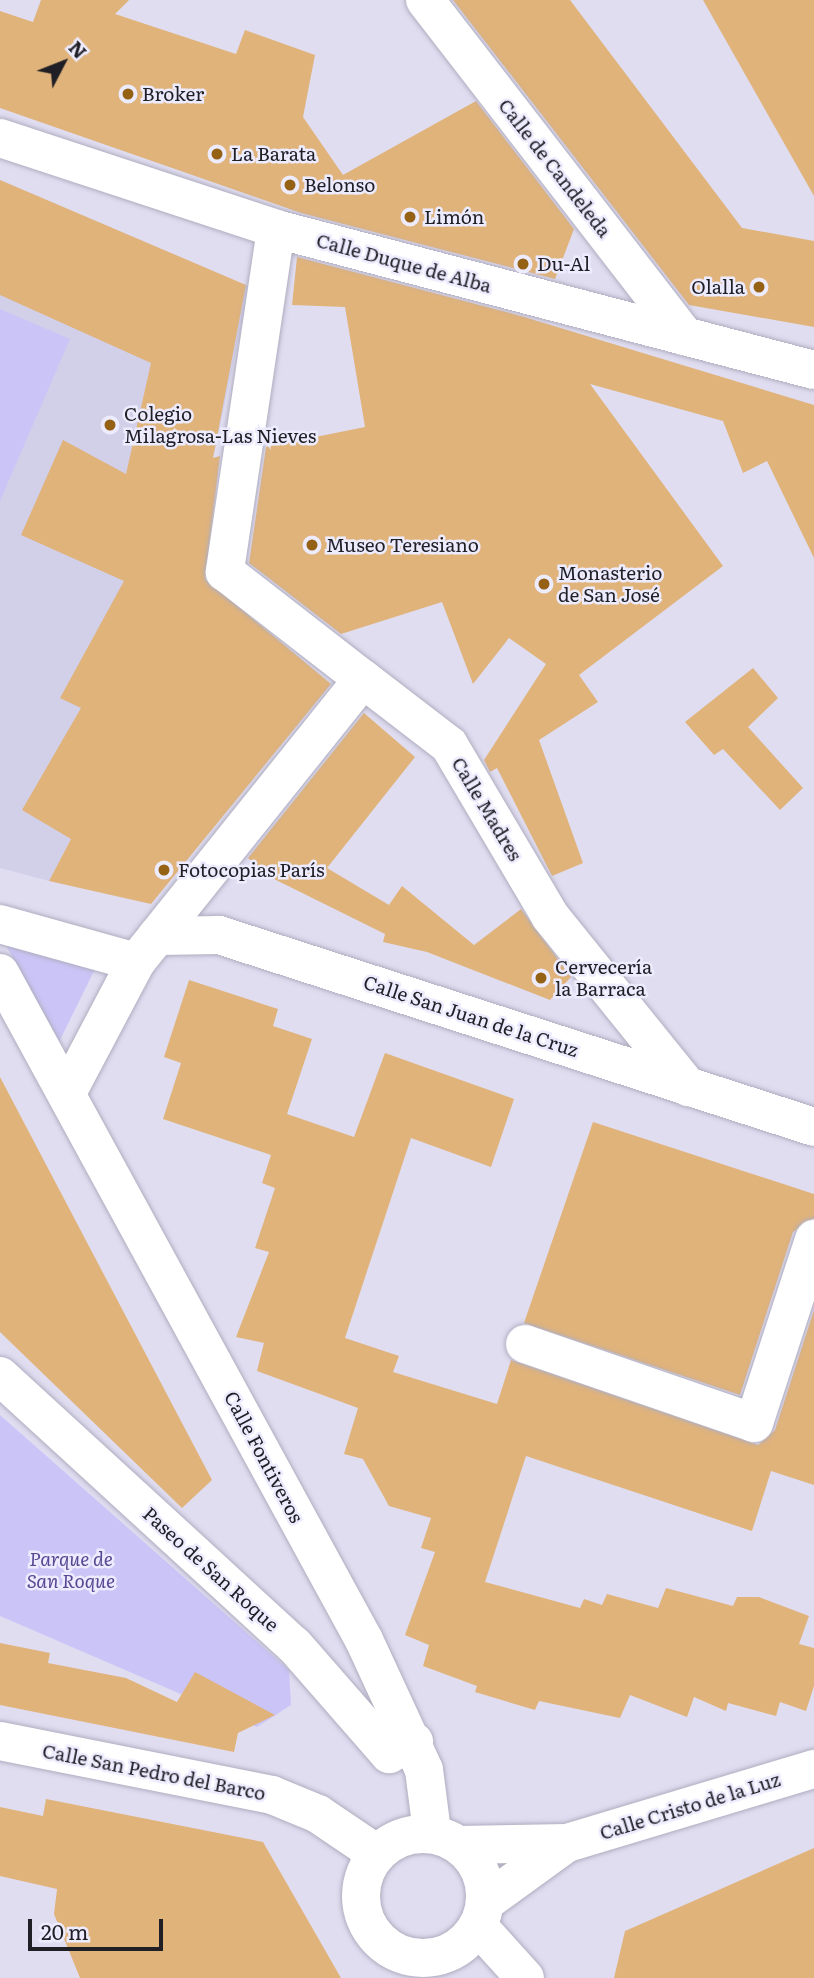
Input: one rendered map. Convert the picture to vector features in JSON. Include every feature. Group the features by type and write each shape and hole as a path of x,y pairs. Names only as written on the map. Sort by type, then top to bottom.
{"street":[{"name":"Calle de Candeleda","path":"425,0 685,336"},
{"name":"Calle Duque de Alba","path":"0,138 276,229 814,370"},
{"name":"Calle Madres","path":"276,229 225,572 449,745 550,916 688,1087"},
{"path":"66,1093 146,949 363,679"},
{"name":"Calle San Juan de la Cruz","path":"0,924 146,949 219,935 814,1127"},
{"path":"0,973 66,1093"},
{"name":"Calle Fontiveros","path":"66,1093 414,1742 446,1838"},
{"path":"525,1344 754,1423 814,1239"},
{"name":"Paseo de San Roque","path":"0,1376 294,1645 389,1754 414,1742"},
{"name":"Calle San Pedro del Barco","path":"0,1741 272,1795 318,1814 377,1854"},
{"name":"Calle Cristo de la Luz","path":"446,1838 567,1843 814,1769"},
{"path":"483,1913 457,1948 410,1968 380,1942 363,1913 361,1882 377,1854 403,1837 446,1838 479,1870 483,1913 525,1978"},
{"name":"Calle Cristo de la Luz","path":"483,1913 567,1843"}],"shaded area":[{"name":"Colegio Milagrosa-Las Nieves","path":"0,180 250,287 189,569 109,766 49,881 0,868"}],"green space":[{"path":"0,309 70,339 0,501"},
{"path":"1,936 95,969 59,1042"},
{"name":"Parque de San Roque","path":"0,1415 289,1670 291,1705 257,1727 0,1616"}],"building":[{"path":"41,0 129,0 115,14 236,54 245,30 315,55 303,117 343,175 476,101 574,229 555,279 301,213 0,108 0,11 33,22"},
{"path":"453,0 570,0 742,228 814,241 814,327 689,305"},
{"path":"703,0 814,0 814,196"},
{"name":"Colegio Milagrosa-Las Nieves","path":"0,180 246,285 213,458 220,456 205,579 331,684 151,904 49,881 71,839 22,810 81,708 60,698 124,581 21,535 63,440 126,474 151,363 0,295"},
{"name":"Monasterio de San José","path":"297,257 521,316 814,405 814,558 767,461 743,473 723,421 590,384 723,566 579,675 598,702 539,740 583,863 552,876 497,768 490,772 484,760 546,664 509,638 473,684 442,602 341,634 249,563 266,447 365,427 345,307 292,305"},
{"path":"753,668 778,698 748,727 803,788 780,810 723,749 714,755 685,722"},
{"path":"364,713 415,757 327,868 389,905 402,886 474,945 521,909 571,977 550,1000 427,952 383,942 385,934 272,878 248,858"},
{"path":"189,980 278,1009 273,1026 312,1039 287,1114 354,1137 385,1053 514,1099 491,1167 411,1138 345,1338 399,1356 393,1372 497,1404 511,1360 758,1445 775,1430 814,1310 814,1485 771,1471 752,1531 526,1456 485,1582 580,1608 584,1599 602,1605 607,1594 658,1608 666,1588 733,1606 737,1597 759,1597 809,1616 799,1644 814,1648 814,1686 806,1711 780,1702 776,1716 728,1703 726,1711 694,1697 687,1717 630,1695 620,1718 539,1701 535,1710 475,1692 477,1686 423,1666 429,1645 405,1635 435,1552 421,1548 431,1518 389,1506 363,1459 344,1454 358,1408 257,1371 264,1343 236,1337 269,1252 255,1248 275,1188 262,1183 271,1155 163,1119 181,1063 164,1057"},
{"path":"0,1077 212,1480 182,1508 0,1332"},
{"path":"593,1122 814,1194 814,1218 793,1232 740,1395 524,1323"},
{"path":"0,1643 50,1653 48,1663 126,1678 177,1702 195,1672 275,1715 238,1733 234,1752 0,1705"},
{"path":"46,1799 263,1842 341,1978 80,1978 54,1914 57,1889 0,1876 0,1807 43,1816"},
{"path":"814,1848 814,1978 614,1978 625,1931"}],"place":[{"name":"Broker","path":"128,94"},
{"name":"La Barata","path":"217,154"},
{"name":"Belonso","path":"290,185"},
{"name":"Limón","path":"410,217"},
{"name":"Du-Al","path":"523,264"},
{"name":"Olalla","path":"759,287"},
{"name":"Colegio Milagrosa-Las Nieves","path":"110,425"},
{"name":"Museo Teresiano","path":"312,545"},
{"name":"Monasterio de San José","path":"544,584"},
{"name":"Fotocopias París","path":"164,870"},
{"name":"Cervecería la Barraca","path":"541,978"}]}
